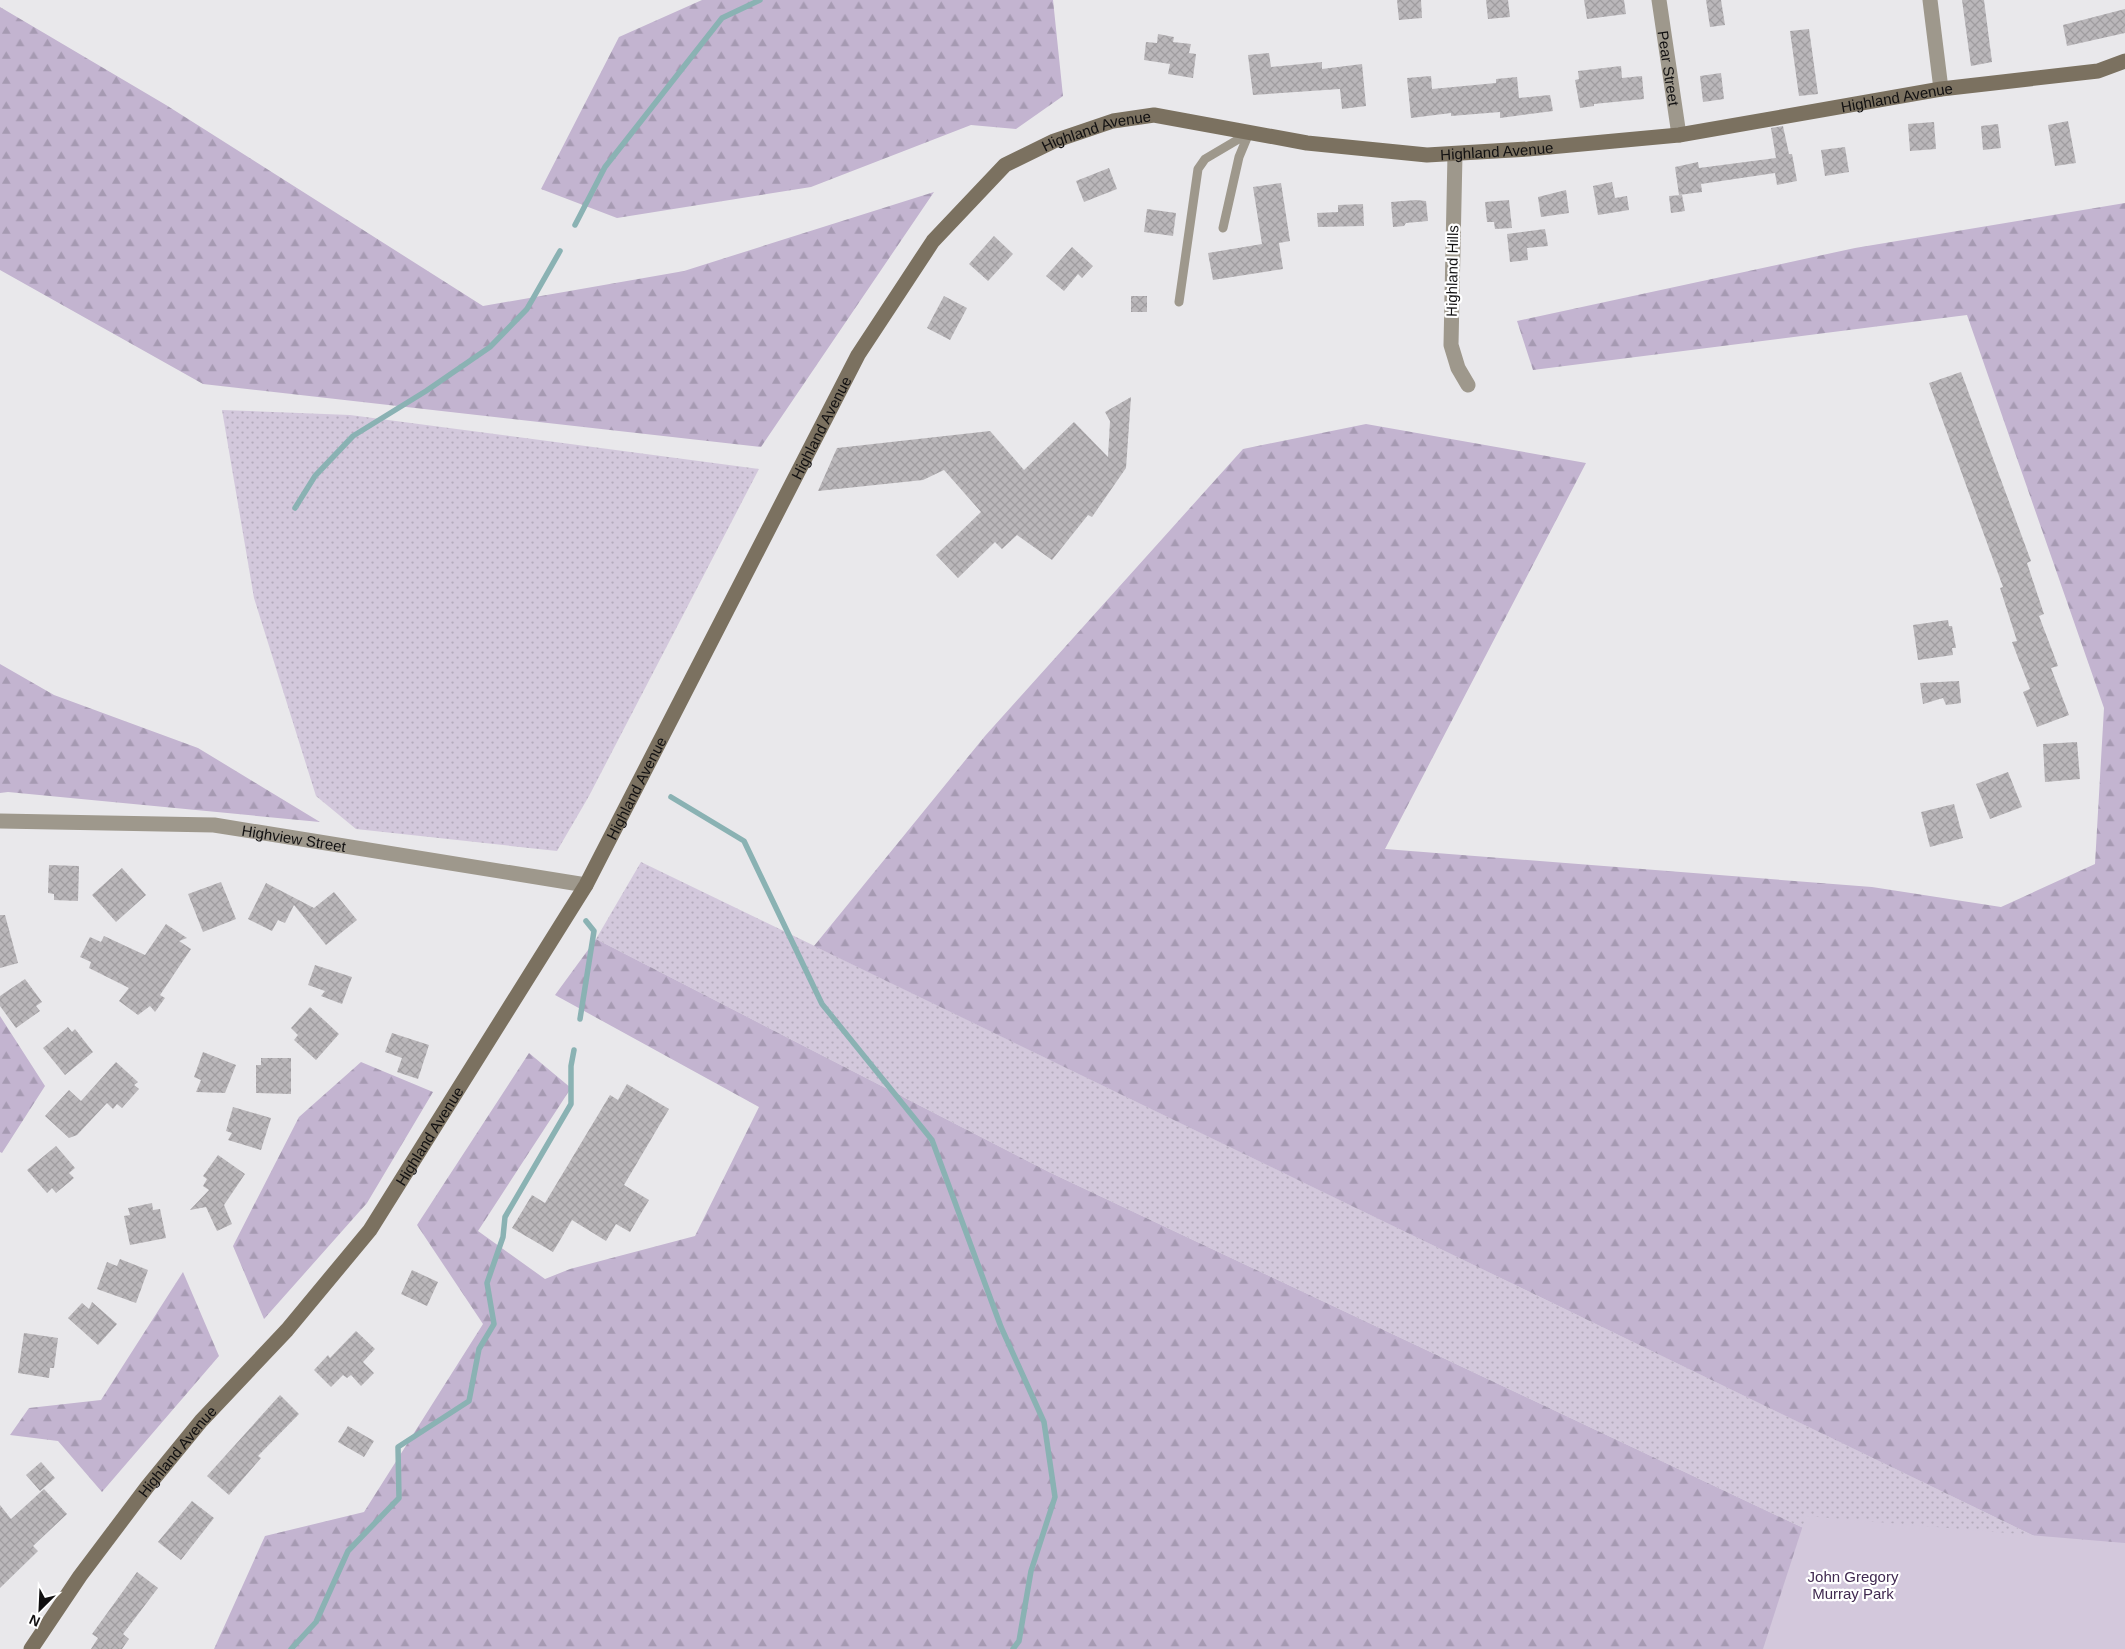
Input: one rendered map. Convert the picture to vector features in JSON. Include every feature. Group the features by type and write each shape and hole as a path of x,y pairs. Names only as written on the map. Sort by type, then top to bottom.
{"main road":[{"name":"Highland Avenue","path":"31,1649 80,1576 147,1487 201,1421 287,1330 370,1230 586,885 858,355 933,241 1005,166 1063,138 1113,121 1154,115 1307,143 1419,155 1455,154 1679,135 1941,89 2098,71 2125,61"}],"street":[{"name":"Pear Street","path":"1660,0 1679,135"},
{"path":"1930,0 1941,89"},
{"name":"Highland Hills","path":"1455,154 1450,345 1458,368 1468,385"},
{"name":"Highview Street","path":"0,821 214,825 586,885"}],"lane":[{"path":"1223,228 1239,158 1249,133"},
{"path":"1179,302 1198,169 1205,159 1249,133"}],"green space":[{"path":"702,0 1053,0 1063,96 1016,129 971,125 811,187 617,218 541,189 619,37"},
{"path":"0,7 166,105 483,306 684,271 934,192 761,447 203,384 0,270"},
{"path":"2125,203 2125,1580 814,946 985,736 1243,449 1366,424 1586,463 1385,849 1872,887 2001,907 2095,864 2104,708 1967,315 1533,370 1517,321 1855,248"},
{"path":"222,410 350,415 759,469 589,796 557,851 356,829 316,796 254,598"},
{"path":"0,664 54,695 198,748 320,822 8,792 0,793"},
{"path":"641,862 2125,1580 2125,1649 2060,1649 1049,1172 596,939"},
{"path":"596,939 1049,1172 2060,1649 214,1649 265,1536 364,1512 483,1324 417,1225 529,1053 571,1088 478,1231 545,1279 570,1269 695,1236 759,1107 555,995"},
{"path":"0,1016 45,1086 2,1153 0,1152"},
{"path":"361,1062 433,1092 367,1203 264,1319 233,1246 299,1117"},
{"path":"183,1272 219,1356 102,1492 58,1441 10,1435 29,1408 101,1400"},
{"name":"John Gregory Murray Park","path":"1806,1516 2125,1543 2125,1649 1763,1649"}],"building":[{"path":"1397,0 1421,0 1422,18 1399,20"},
{"path":"1486,0 1508,0 1510,17 1488,19"},
{"path":"1584,0 1624,0 1626,14 1587,19"},
{"path":"1706,0 1721,0 1725,25 1710,27"},
{"path":"1962,0 1984,0 1992,62 1971,66"},
{"path":"2125,9 2125,33 2067,46 2063,25"},
{"path":"1809,29 1818,94 1799,96 1790,31"},
{"path":"1158,34 1174,37 1173,42 1191,44 1189,53 1196,54 1193,78 1168,74 1170,64 1144,60 1146,42 1157,43"},
{"path":"1269,53 1271,67 1322,62 1322,69 1362,64 1366,106 1342,109 1340,89 1253,95 1248,55"},
{"path":"1621,66 1622,78 1642,76 1644,99 1594,104 1594,106 1580,108 1575,80 1579,79 1578,71"},
{"path":"1721,73 1724,99 1703,102 1700,76"},
{"path":"1431,76 1432,89 1496,83 1496,79 1517,77 1519,98 1550,95 1553,111 1500,118 1500,112 1451,116 1451,113 1411,118 1407,78"},
{"path":"2068,121 2076,163 2055,166 2048,125"},
{"path":"1934,122 1936,149 1910,151 1908,124"},
{"path":"1998,124 2001,148 1983,150 1981,126"},
{"path":"1783,126 1789,154 1792,154 1797,181 1777,185 1775,173 1701,184 1702,192 1679,195 1675,167 1698,162 1699,168 1776,158 1771,128"},
{"path":"1845,147 1849,172 1825,176 1821,150"},
{"path":"1109,168 1117,189 1084,202 1076,181"},
{"path":"1612,182 1615,198 1627,196 1629,210 1598,215 1593,186"},
{"path":"1281,183 1290,241 1279,243 1283,269 1213,280 1208,253 1262,244 1253,187"},
{"path":"1566,190 1569,213 1541,217 1538,197"},
{"path":"1682,195 1685,211 1671,213 1669,196"},
{"path":"1509,200 1512,228 1495,229 1494,222 1487,222 1485,202"},
{"path":"1426,201 1428,221 1406,223 1404,226 1393,227 1391,202"},
{"path":"1363,204 1364,226 1318,227 1317,213 1338,212 1338,205"},
{"path":"1147,209 1176,213 1173,236 1144,232"},
{"path":"1545,229 1548,246 1527,248 1528,260 1510,262 1507,234"},
{"path":"994,236 1013,254 988,281 969,264"},
{"path":"1072,247 1093,266 1082,278 1078,274 1064,291 1046,276"},
{"path":"944,296 967,308 950,340 927,328"},
{"path":"1131,296 1147,296 1147,312 1131,312"},
{"path":"1961,372 2031,561 2027,563 2044,614 2039,616 2058,666 2051,668 2069,715 2037,727 2023,692 2030,689 2012,642 2017,641 2000,588 2003,587 1929,383"},
{"path":"1131,397 1126,468 1092,517 1088,515 1052,560 1017,535 1002,549 995,542 958,578 936,555 981,512 944,470 923,480 818,491 837,448 990,431 1024,470 1074,422 1108,457 1110,421 1105,412"},
{"path":"1948,620 1949,626 1952,626 1956,648 1952,648 1953,655 1918,660 1913,625"},
{"path":"1959,681 1961,703 1946,705 1943,698 1923,704 1920,683"},
{"path":"2077,742 2080,779 2045,782 2043,744"},
{"path":"2008,772 2022,807 1990,819 1976,784"},
{"path":"1954,804 1963,838 1930,847 1921,812"},
{"path":"49,865 79,866 78,901 54,900 54,894 48,893"},
{"path":"122,868 146,895 116,922 92,895"},
{"path":"221,882 236,919 203,932 188,894"},
{"path":"266,883 314,908 334,892 357,920 326,945 294,905 285,923 278,920 272,931 248,919"},
{"path":"0,915 5,915 18,963 0,968"},
{"path":"166,924 187,938 179,941 191,949 160,995 165,998 155,1012 150,1006 138,1015 119,1001 129,988 89,968 91,962 80,957 90,937 101,942 104,936 145,955"},
{"path":"315,965 352,977 342,1004 321,996 325,991 308,985"},
{"path":"25,979 42,1002 36,1006 40,1011 16,1028 0,1006 0,996"},
{"path":"310,1007 339,1034 316,1060 294,1040 298,1035 291,1028"},
{"path":"68,1027 72,1032 75,1029 93,1052 65,1075 43,1048"},
{"path":"392,1033 429,1045 418,1079 397,1072 402,1058 385,1052"},
{"path":"203,1052 236,1065 225,1093 196,1092 201,1080 194,1077"},
{"path":"261,1058 291,1058 291,1094 256,1093 256,1065 261,1065"},
{"path":"116,1062 138,1082 134,1085 139,1089 122,1108 117,1104 113,1109 107,1103 77,1135 69,1138 45,1116 69,1090 81,1101"},
{"path":"627,1084 669,1109 624,1185 649,1200 630,1232 616,1224 606,1241 572,1220 553,1252 512,1228 532,1195 545,1203 610,1095 618,1100"},
{"path":"233,1107 271,1118 261,1150 228,1140 232,1133 226,1131"},
{"path":"56,1146 75,1168 69,1173 74,1178 56,1193 52,1188 47,1193 27,1170"},
{"path":"218,1155 245,1174 224,1205 232,1224 217,1231 206,1207 190,1210 209,1190 203,1186 207,1179 203,1176"},
{"path":"152,1203 153,1210 160,1209 166,1238 130,1245 124,1216 130,1215 128,1208"},
{"path":"120,1259 148,1270 136,1303 97,1289 107,1262 117,1266"},
{"path":"412,1270 438,1282 427,1306 401,1294"},
{"path":"92,1302 117,1324 98,1345 68,1318 82,1303 89,1309"},
{"path":"356,1331 375,1349 363,1362 374,1373 361,1386 351,1375 347,1378 343,1375 331,1387 314,1370 328,1355 330,1358"},
{"path":"24,1333 58,1338 54,1368 50,1368 49,1378 18,1373"},
{"path":"280,1395 299,1414 258,1456 261,1458 229,1495 207,1476"},
{"path":"348,1426 374,1441 364,1457 338,1442"},
{"path":"41,1462 55,1478 40,1491 26,1475"},
{"path":"44,1489 67,1514 33,1546 38,1551 0,1588 0,1505 11,1519"},
{"path":"192,1501 214,1518 181,1560 158,1542"},
{"path":"137,1572 158,1588 123,1634 129,1639 122,1649 91,1649 98,1638 92,1634"}],"waterway":[{"path":"575,225 605,167 722,18 760,0"},
{"path":"295,508 315,476 353,436 426,391 490,347 527,309 560,251"},
{"path":"671,797 744,841 822,1004 932,1140 1001,1327 1044,1422 1055,1497 1031,1571 1019,1641 1013,1649"},
{"path":"580,1019 594,931 586,921"},
{"path":"291,1649 316,1622 348,1551 399,1498 398,1447 469,1401 479,1349 494,1324 487,1283 503,1237 505,1217 571,1104 571,1066 574,1050"}]}
